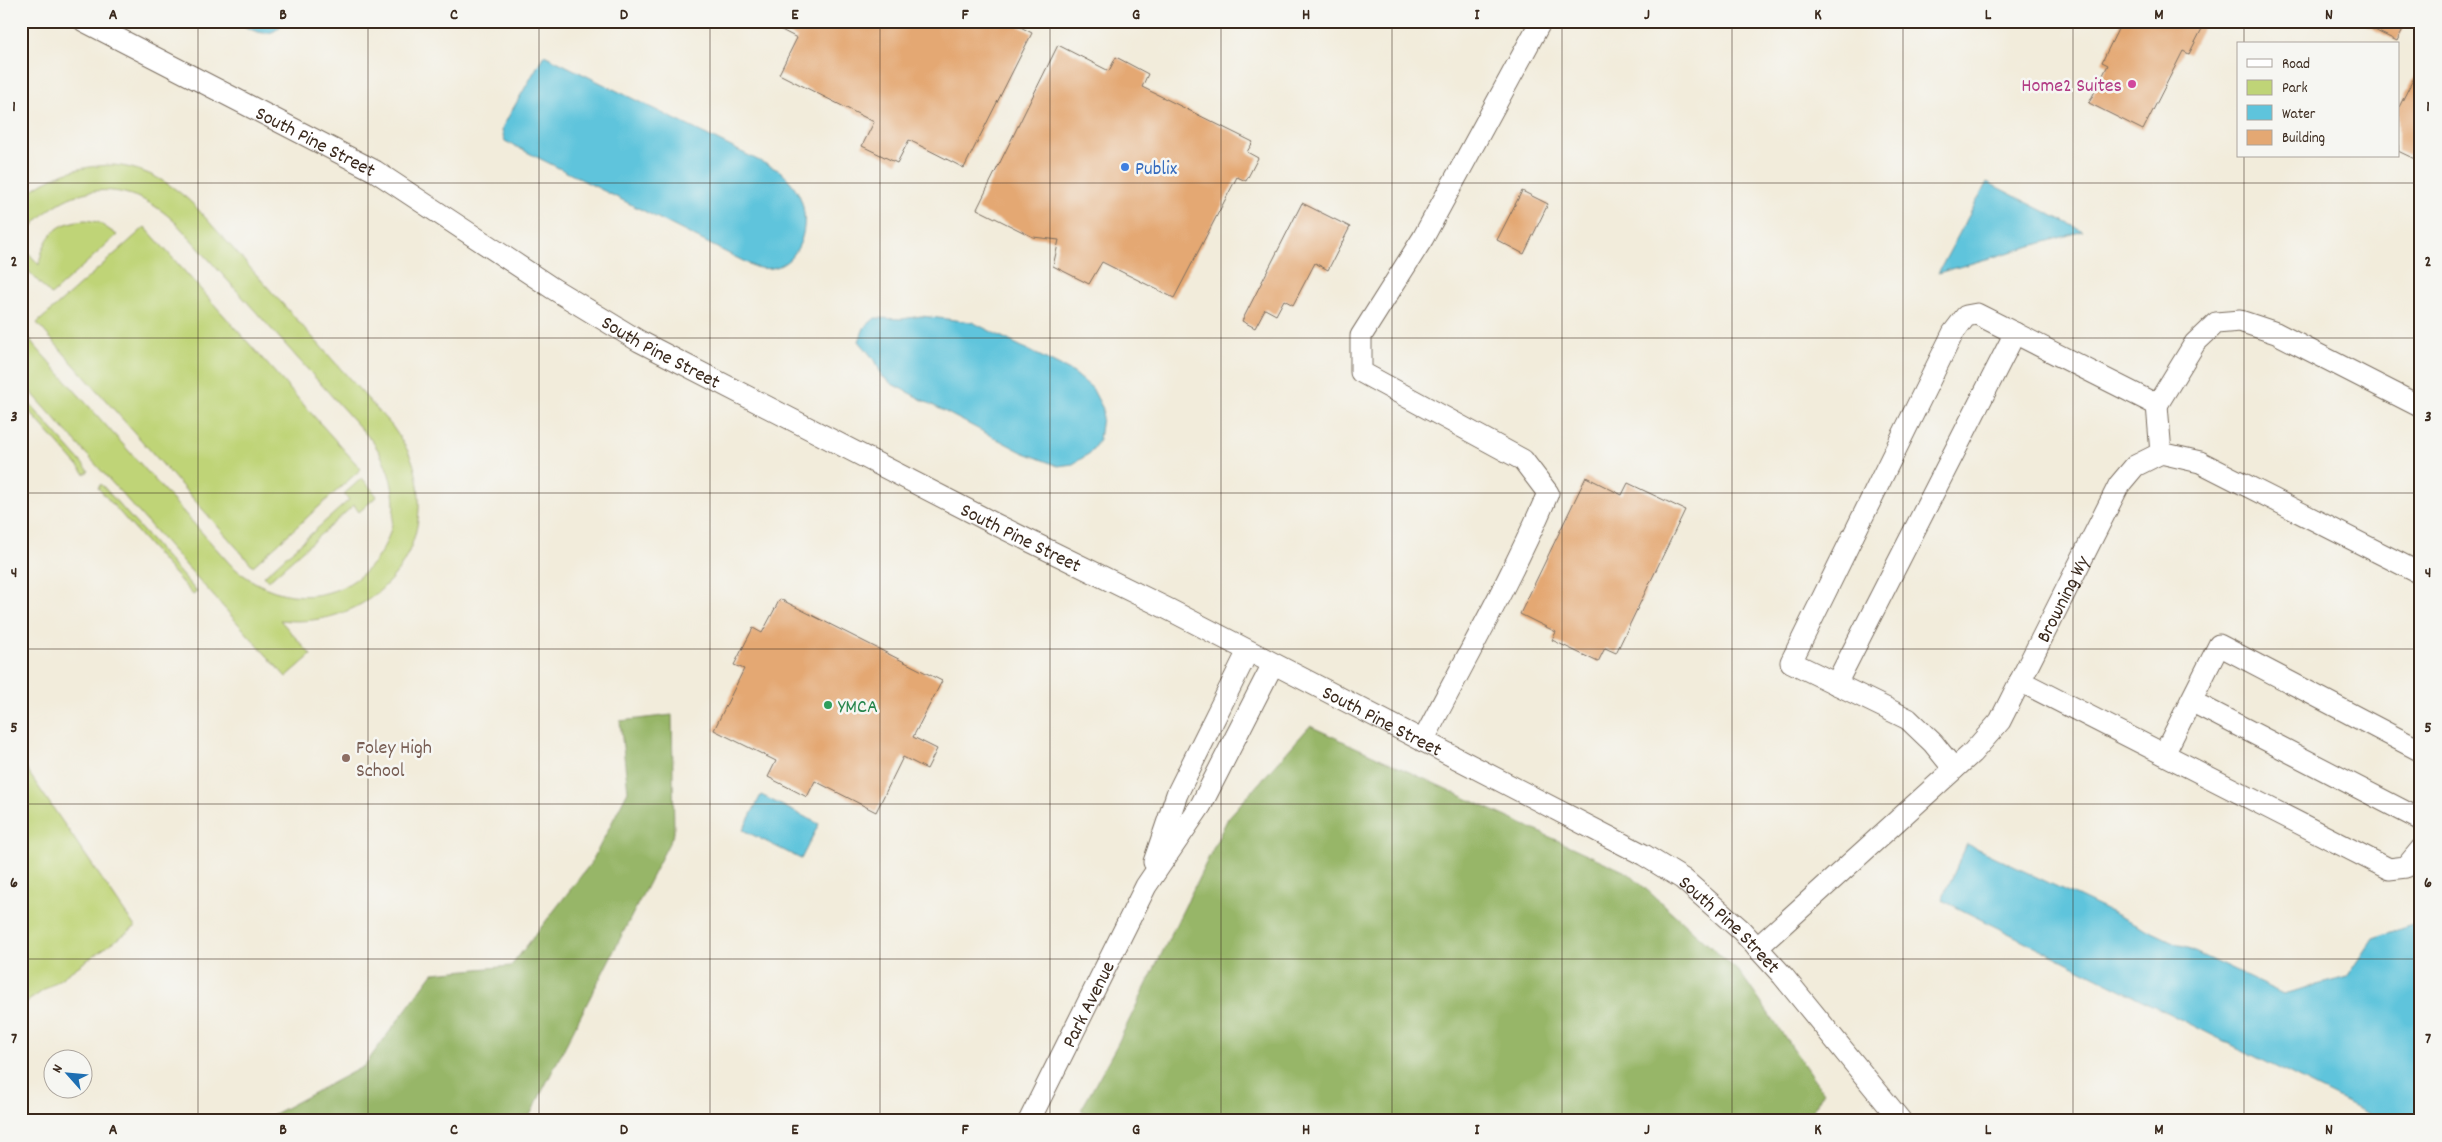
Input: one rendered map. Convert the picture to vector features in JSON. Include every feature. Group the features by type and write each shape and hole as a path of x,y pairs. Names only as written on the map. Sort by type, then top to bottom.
{"street":[{"name":"South Pine Street","path":"84,21 245,102 375,171 552,288 639,341 1644,855 1683,879 1707,899 1757,948 1783,976 1901,1121"},
{"path":"1423,741 1522,553 1548,493 1524,460 1361,372 1361,336 1423,238 1541,21"},
{"path":"1954,770 1933,743 1908,718 1791,662 1953,333 1966,316 1977,314 2156,405"},
{"path":"2421,407 2276,333 2240,321 2216,323 2195,343 2156,405 2161,453 2200,462 2421,574"},
{"path":"1836,684 2016,333"},
{"name":"Browning Wy","path":"1757,948 1954,770 1972,753 2000,720 2119,485 2135,466 2161,453"},
{"path":"2164,754 2219,645 2421,751"},
{"name":"Park Avenue","path":"1146,886 1177,794 1248,651"},
{"name":"Park Avenue","path":"1029,1121 1146,886 1201,805 1273,664"},
{"path":"2020,681 2389,869 2406,867 2421,849"},
{"path":"2191,701 2421,820"}],"green space":[{"path":"113,165 147,173 167,183 194,205 392,426 405,446 414,466 419,499 416,529 406,557 390,580 369,599 342,613 313,620 280,620 311,655 286,677 21,381 21,326 34,345 230,564 266,588 301,596 335,590 363,574 383,549 393,517 391,480 373,442 176,223 156,207 135,196 114,191 94,191 73,196 54,206 37,221 21,241 21,199 42,184 64,173 88,167"},
{"path":"86,220 98,222 117,235 51,295 21,263 21,254 26,250 39,265 44,246 53,232 67,224"},
{"path":"145,227 361,469 253,566 37,323"},
{"path":"21,394 89,471 85,474 21,402"},
{"path":"362,478 377,496 359,512 354,505 268,581 264,576 349,500 344,494"},
{"path":"101,484 197,592 193,595 98,488"},
{"path":"672,715 674,833 527,1121 261,1121 364,1066 433,973 511,966 591,863 628,791 620,721"},
{"path":"1310,726 1628,873 1741,974 1823,1092 1807,1121 1101,1121 1081,1110 1117,1045 1228,818"},
{"path":"21,764 135,927 21,1006"}],"water":[{"path":"234,21 284,21 273,32 261,33"},
{"path":"544,55 780,171 800,196 803,207 804,231 795,252 788,261 768,269 755,267 505,141 502,131 503,126"},
{"path":"1987,182 2083,231 1938,273"},
{"path":"921,316 972,322 1074,373 1092,388 1103,409 1099,440 1090,453 1073,464 1058,466 1022,452 892,384 882,376 876,362 859,341 864,328 875,318 902,319"},
{"path":"761,795 819,824 801,859 743,830"},
{"path":"1967,844 2283,994 2347,977 2373,938 2421,922 2421,1121 2384,1121 1942,900"}],"building":[{"path":"764,21 1009,21 1032,33 964,168 909,140 897,163 862,146 874,122 779,74 797,38"},
{"name":"Home2 Suites","path":"2122,21 2206,21 2189,54 2183,51 2143,130 2089,103 2108,65 2102,62"},
{"path":"2356,21 2407,21 2397,41"},
{"name":"Publix","path":"1058,45 1109,71 1116,57 1148,74 1142,87 1253,142 1247,152 1258,158 1246,181 1237,177 1174,298 1102,262 1089,284 1053,266 1059,240 1033,237 977,209"},
{"path":"2421,64 2421,162 2400,152 2400,105"},
{"path":"1522,191 1548,204 1524,254 1497,240"},
{"path":"1302,203 1350,227 1328,270 1315,263 1293,305 1284,300 1276,315 1265,309 1255,328 1242,321"},
{"path":"1586,477 1622,495 1628,483 1685,510 1616,653 1605,648 1598,662 1552,640 1556,632 1520,614"},
{"name":"YMCA","path":"780,599 942,681 913,737 937,749 927,769 903,757 876,812 815,781 807,797 768,777 776,761 714,730 744,669 734,665 753,628 762,633"}],"place":[{"name":"Home2 Suites","path":"2132,84"},
{"name":"Publix","path":"1125,167"},
{"name":"YMCA","path":"828,705"},
{"name":"Foley High School","path":"346,758"}]}
